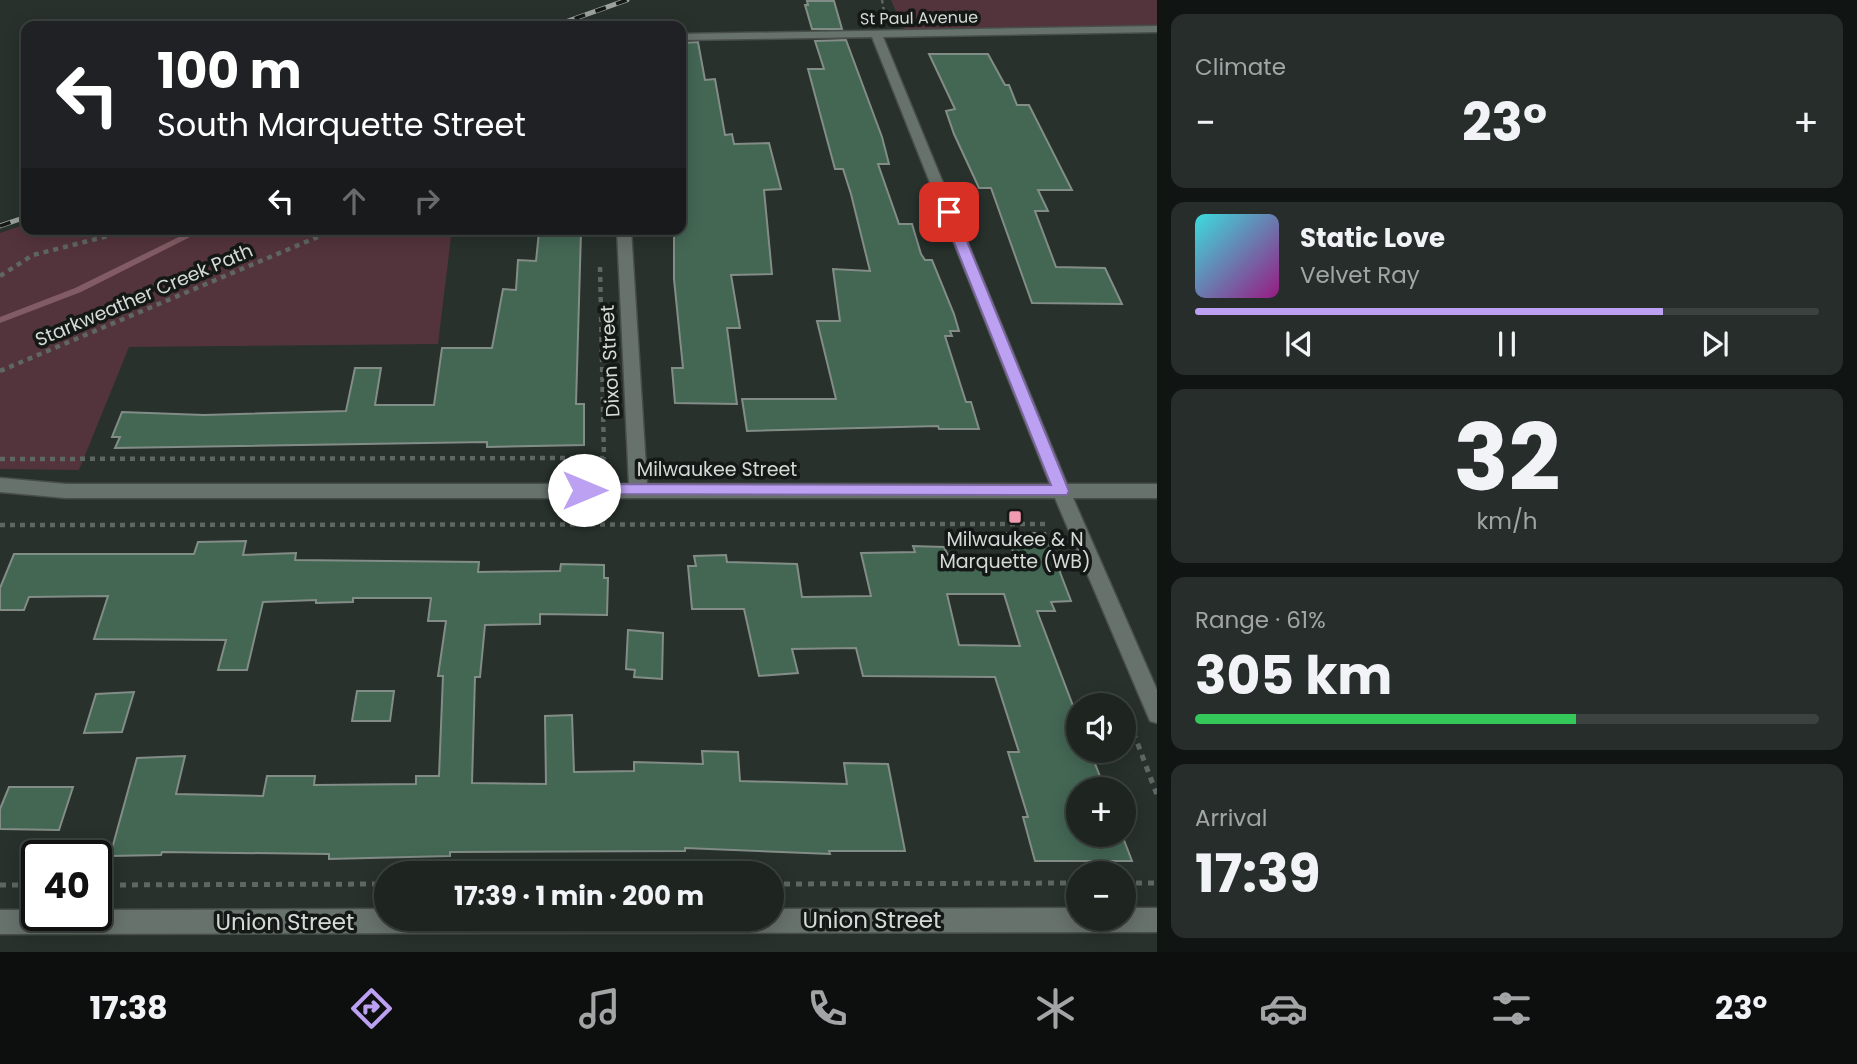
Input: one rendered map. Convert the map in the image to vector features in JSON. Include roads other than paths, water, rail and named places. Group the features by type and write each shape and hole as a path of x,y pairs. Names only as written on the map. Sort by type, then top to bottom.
{"street":[{"name":"St Paul Avenue","path":"686,37 1157,29"},
{"path":"877,35 1061,491 1157,714"},
{"name":"Dixon Street","path":"624,235 638,490"},
{"name":"Milwaukee Street","path":"0,485 66,491"},
{"name":"Milwaukee Street","path":"0,497 66,491 1157,491"},
{"name":"Union Street","path":"0,922 1157,920"}],"waterway":[{"path":"0,320 78,290 190,235"}],"railway":[{"path":"568,21 627,0"},
{"path":"0,226 21,219"}],"place":[{"name":"Milwaukee & N Marquette (WB)","path":"1015,517"}]}
